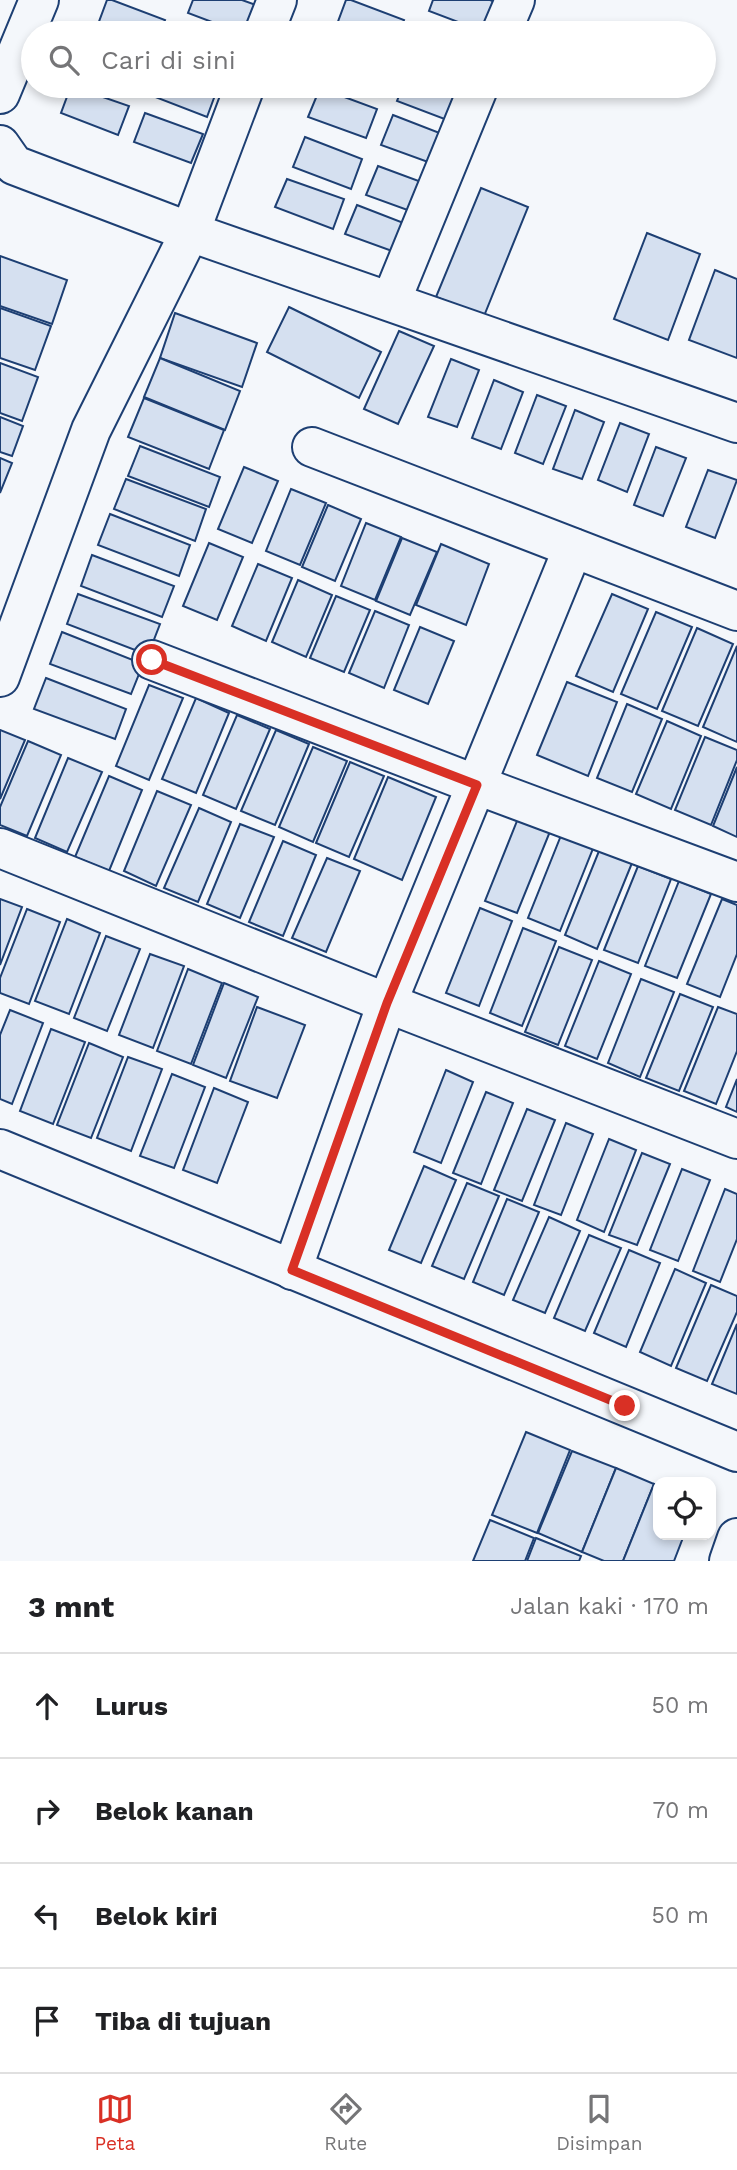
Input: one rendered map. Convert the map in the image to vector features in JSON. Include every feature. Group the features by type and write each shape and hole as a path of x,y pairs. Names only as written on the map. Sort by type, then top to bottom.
{"street":[{"path":"30,21 38,0"},
{"path":"269,21 277,0"},
{"path":"506,21 515,0"},
{"path":"0,94 21,42"},
{"path":"0,677 91,430 190,232 240,98"},
{"path":"391,301 475,98"},
{"path":"0,145 14,165 190,232 737,423"},
{"path":"312,447 737,611"},
{"path":"292,1270 387,1003 573,548"},
{"path":"152,660 737,882"},
{"path":"0,848 737,1139"},
{"path":"0,1149 737,1452"},
{"path":"729,1561 737,1538"}],"building":[{"path":"107,0 165,20 165,21 99,21"},
{"path":"193,0 242,0 256,5 250,21 209,21 188,13"},
{"path":"346,0 404,20 404,21 338,21"},
{"path":"433,0 490,0 498,3 491,21 455,21 429,11"},
{"path":"67,98 106,98 129,106 118,135 61,113"},
{"path":"158,98 214,98 207,117"},
{"path":"316,98 347,98 377,109 366,138 308,117"},
{"path":"398,98 464,98 455,123 397,101"},
{"path":"145,113 203,134 191,163 134,142"},
{"path":"393,115 450,137 439,166 381,145"},
{"path":"305,137 362,159 351,189 293,167"},
{"path":"378,166 435,187 424,216 366,195"},
{"path":"287,179 344,199 333,229 275,207"},
{"path":"481,188 528,207 484,316 436,297"},
{"path":"357,205 414,227 403,255 345,234"},
{"path":"647,233 700,254 668,340 614,319"},
{"path":"0,256 67,280 52,324 0,306"},
{"path":"715,270 737,279 737,358 689,340"},
{"path":"289,307 381,352 359,398 267,352"},
{"path":"0,308 51,326 35,370 0,358"},
{"path":"175,313 257,343 242,387 160,358"},
{"path":"399,331 434,346 398,424 364,409"},
{"path":"160,358 240,391 225,430 144,397"},
{"path":"451,359 479,370 457,427 428,417"},
{"path":"0,363 38,377 22,421 0,413"},
{"path":"494,380 523,392 501,449 472,438"},
{"path":"537,395 566,406 543,464 515,453"},
{"path":"144,398 224,430 209,469 128,437"},
{"path":"575,410 604,422 582,479 553,469"},
{"path":"0,417 23,426 12,456 0,452"},
{"path":"620,423 649,434 627,492 598,480"},
{"path":"140,446 220,477 209,507 128,476"},
{"path":"656,447 686,458 663,516 634,505"},
{"path":"0,458 12,463 0,493"},
{"path":"244,467 278,481 252,543 218,529"},
{"path":"708,470 737,480 715,538 686,527"},
{"path":"126,479 206,509 195,541 114,509"},
{"path":"291,489 326,503 300,565 266,551"},
{"path":"328,505 361,519 335,581 302,567"},
{"path":"110,514 190,545 179,576 98,545"},
{"path":"366,523 401,537 375,600 341,586"},
{"path":"402,538 437,552 410,615 376,601"},
{"path":"209,543 243,557 217,620 183,606"},
{"path":"441,544 489,564 466,625 416,605"},
{"path":"92,555 174,586 162,617 81,586"},
{"path":"258,564 292,578 266,641 232,626"},
{"path":"298,580 332,595 306,657 272,642"},
{"path":"78,594 160,624 148,655 67,624"},
{"path":"612,594 648,609 613,692 576,676"},
{"path":"336,596 370,610 344,672 310,658"},
{"path":"375,611 409,625 384,688 349,673"},
{"path":"656,612 692,627 657,709 621,694"},
{"path":"420,627 454,641 428,704 394,690"},
{"path":"697,628 733,644 698,726 662,711"},
{"path":"62,632 143,664 131,694 50,664"},
{"path":"737,646 737,742 703,727"},
{"path":"46,678 126,709 115,739 34,709"},
{"path":"567,682 617,702 588,776 537,755"},
{"path":"149,685 183,698 149,780 116,766"},
{"path":"196,698 229,713 196,793 162,779"},
{"path":"627,704 662,719 632,792 597,778"},
{"path":"237,715 270,729 236,809 203,795"},
{"path":"667,721 701,736 671,809 636,794"},
{"path":"0,730 25,740 0,799"},
{"path":"276,730 309,744 275,825 241,811"},
{"path":"705,737 737,750 737,760 711,825 675,810"},
{"path":"28,741 61,755 27,836 0,825 0,807"},
{"path":"313,747 347,761 313,842 279,827"},
{"path":"68,758 102,772 67,852 35,838"},
{"path":"350,762 384,776 349,857 316,843"},
{"path":"737,767 737,837 713,826"},
{"path":"109,776 142,790 109,871 75,857"},
{"path":"388,777 436,797 402,880 354,859"},
{"path":"157,791 191,805 156,886 124,871"},
{"path":"199,808 231,822 198,902 164,888"},
{"path":"519,816 551,829 517,913 485,901"},
{"path":"240,824 274,837 240,918 207,904"},
{"path":"562,833 594,846 560,931 528,918"},
{"path":"283,841 316,855 283,936 249,922"},
{"path":"599,851 632,863 597,949 565,935"},
{"path":"327,858 360,871 326,952 292,938"},
{"path":"638,866 671,879 638,963 604,950"},
{"path":"679,881 711,894 677,978 645,966"},
{"path":"0,899 22,907 0,965"},
{"path":"722,899 737,905 737,954 720,997 687,984"},
{"path":"480,908 512,921 479,1006 446,993"},
{"path":"27,909 60,922 29,1004 0,993 0,978"},
{"path":"67,919 100,933 69,1014 35,1001"},
{"path":"523,928 556,941 522,1026 490,1013"},
{"path":"106,936 140,949 107,1031 74,1018"},
{"path":"559,947 592,960 558,1045 525,1032"},
{"path":"150,954 184,966 153,1048 119,1035"},
{"path":"599,961 631,974 597,1059 565,1046"},
{"path":"188,969 222,983 191,1064 157,1051"},
{"path":"641,979 674,992 640,1077 608,1063"},
{"path":"224,983 258,997 226,1078 193,1065"},
{"path":"680,994 713,1007 679,1091 646,1078"},
{"path":"257,1007 305,1025 277,1098 230,1081"},
{"path":"718,1007 737,1014 737,1051 716,1104 684,1091"},
{"path":"10,1010 43,1023 12,1104 0,1099 0,1035"},
{"path":"51,1029 85,1042 53,1124 20,1111"},
{"path":"89,1043 123,1057 91,1138 57,1125"},
{"path":"128,1057 162,1069 131,1151 97,1138"},
{"path":"446,1070 473,1082 441,1163 414,1152"},
{"path":"172,1074 205,1087 174,1168 140,1156"},
{"path":"737,1079 737,1112 726,1107"},
{"path":"214,1088 248,1102 217,1183 183,1170"},
{"path":"486,1092 513,1103 481,1184 453,1173"},
{"path":"527,1109 555,1120 522,1201 494,1190"},
{"path":"566,1123 593,1134 561,1215 534,1205"},
{"path":"609,1139 636,1150 604,1232 577,1220"},
{"path":"642,1153 670,1164 637,1245 609,1235"},
{"path":"424,1166 456,1180 421,1263 389,1250"},
{"path":"682,1169 710,1180 678,1261 650,1250"},
{"path":"467,1183 499,1196 464,1279 432,1266"},
{"path":"725,1189 737,1194 737,1239 720,1282 693,1271"},
{"path":"507,1199 539,1212 504,1295 473,1282"},
{"path":"549,1217 580,1231 545,1313 513,1300"},
{"path":"589,1235 621,1248 585,1331 554,1318"},
{"path":"629,1250 660,1263 626,1347 594,1333"},
{"path":"675,1269 706,1283 671,1366 640,1352"},
{"path":"711,1285 737,1296 737,1312 707,1381 676,1368"},
{"path":"737,1324 737,1394 712,1384"},
{"path":"526,1432 570,1450 537,1533 492,1515"},
{"path":"572,1451 616,1468 582,1552 538,1533"},
{"path":"616,1468 653,1484 623,1561 604,1561 582,1552"},
{"path":"653,1486 653,1540 682,1540 674,1561 623,1561"},
{"path":"490,1520 534,1538 525,1561 473,1561"},
{"path":"536,1538 581,1556 579,1561 527,1561"}],"route":[{"path":"152,660 477,785 387,1003 292,1270 625,1406"}]}
